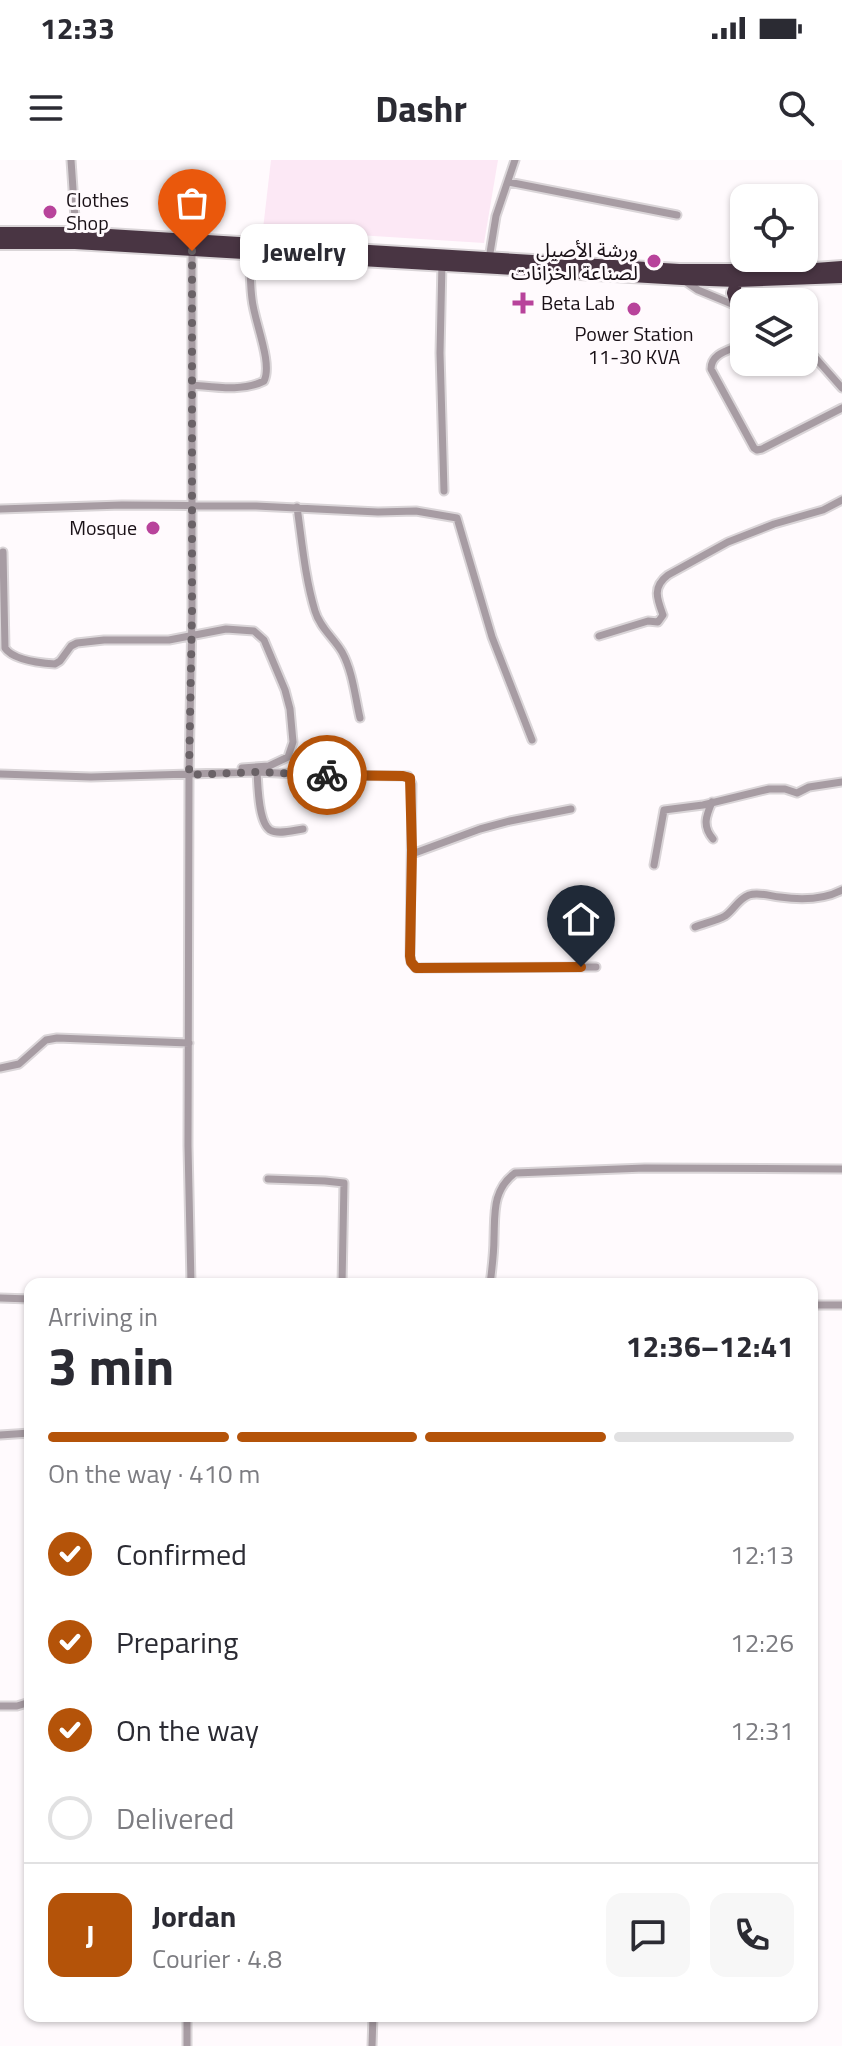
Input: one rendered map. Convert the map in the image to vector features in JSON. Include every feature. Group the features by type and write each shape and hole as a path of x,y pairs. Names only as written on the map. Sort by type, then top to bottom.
{"highway":[{"path":"0,233 76,233 250,253 442,261 489,259 737,281 842,277"},
{"path":"0,243 192,246 681,275 842,267"},
{"path":"735,288 737,281"}],"street":[{"path":"71,160 76,233"},
{"path":"489,259 496,216 515,160"},
{"path":"508,182 677,215"},
{"path":"191,1278 192,246"},
{"path":"192,385 253,387 264,381 267,375 267,361 252,301 250,253"},
{"path":"442,261 440,353 444,491"},
{"path":"681,275 698,290 730,303"},
{"path":"730,350 715,357 711,369 754,448 762,449 842,408"},
{"path":"818,361 842,388"},
{"path":"599,636 648,621 658,622 663,615 657,586 668,575 728,542 823,510 842,500"},
{"path":"0,509 122,505 297,507 416,511 457,518 492,637 532,740"},
{"path":"297,507 305,568 315,612 347,663 360,718"},
{"path":"0,774 91,777 269,766 288,757 293,742 285,690 264,640 254,631 226,629 169,640 77,643 55,664 10,655 4,638 3,552"},
{"path":"190,772 408,776 412,784 410,956 416,968 596,967"},
{"path":"257,772 264,822 270,829 280,832 303,829"},
{"path":"654,865 664,810 769,789 797,793 809,787 842,782"},
{"path":"712,802 705,824 713,839"},
{"path":"412,854 480,829 571,809"},
{"path":"695,927 725,915 749,895 811,899 842,890"},
{"path":"0,1068 19,1064 46,1040 57,1038 189,1043"},
{"path":"491,1278 495,1202 502,1187 515,1173 660,1168 842,1169"},
{"path":"268,1179 344,1183 342,1278"},
{"path":"0,1298 24,1299"},
{"path":"818,1305 842,1305"},
{"path":"0,1435 24,1433"},
{"path":"0,1706 24,1704"},
{"path":"187,2022 187,2046"},
{"path":"372,2046 373,2022"}],"shaded area":[{"path":"271,160 498,160 484,243 263,229"}],"way so far":[{"path":"192,251 189,775 257,772 327,775"}],"place":[{"name":"Clothes Shop","path":"50,212"},
{"name":"Jewelry","path":"192,251"},
{"name":"ورشة الأصيل لصناعة الخزانات","path":"654,261"},
{"name":"Beta Lab","path":"523,303"},
{"name":"Power Station 11-30 KVA","path":"634,309"},
{"name":"Mosque","path":"153,528"}],"route":[{"path":"327,775 410,778 410,956 416,968 581,967"}]}
